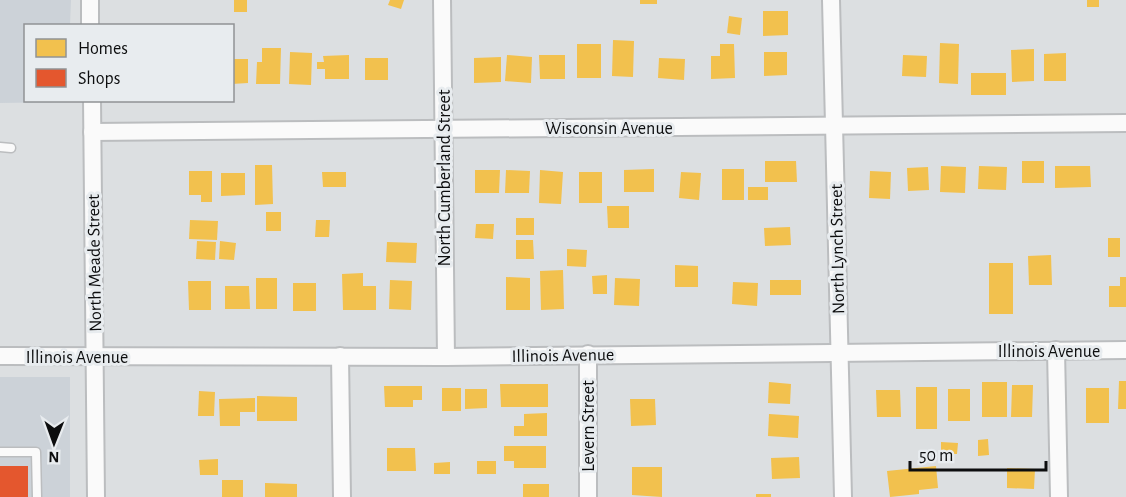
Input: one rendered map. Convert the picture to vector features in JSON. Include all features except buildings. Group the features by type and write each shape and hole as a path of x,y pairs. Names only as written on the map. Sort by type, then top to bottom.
{"street":[{"path":"90,0 90,24"},
{"name":"North Cumberland Street","path":"442,0 446,357"},
{"name":"North Lynch Street","path":"831,0 843,497"},
{"name":"North Meade Street","path":"92,102 96,497"},
{"name":"Wisconsin Avenue","path":"92,132 1126,123"},
{"path":"1056,350 1059,497"},
{"name":"Illinois Avenue","path":"0,356 446,357 1126,350"},
{"name":"Levern Street","path":"588,354 588,497"},
{"path":"340,356 342,497"}],"lane":[{"path":"0,147 11,148"},
{"path":"0,452 36,452 37,497"}],"shaded area":[{"path":"0,0 71,0 70,24 24,24 24,102 68,102 0,103"},
{"path":"0,377 70,377 70,497 0,497"}]}
